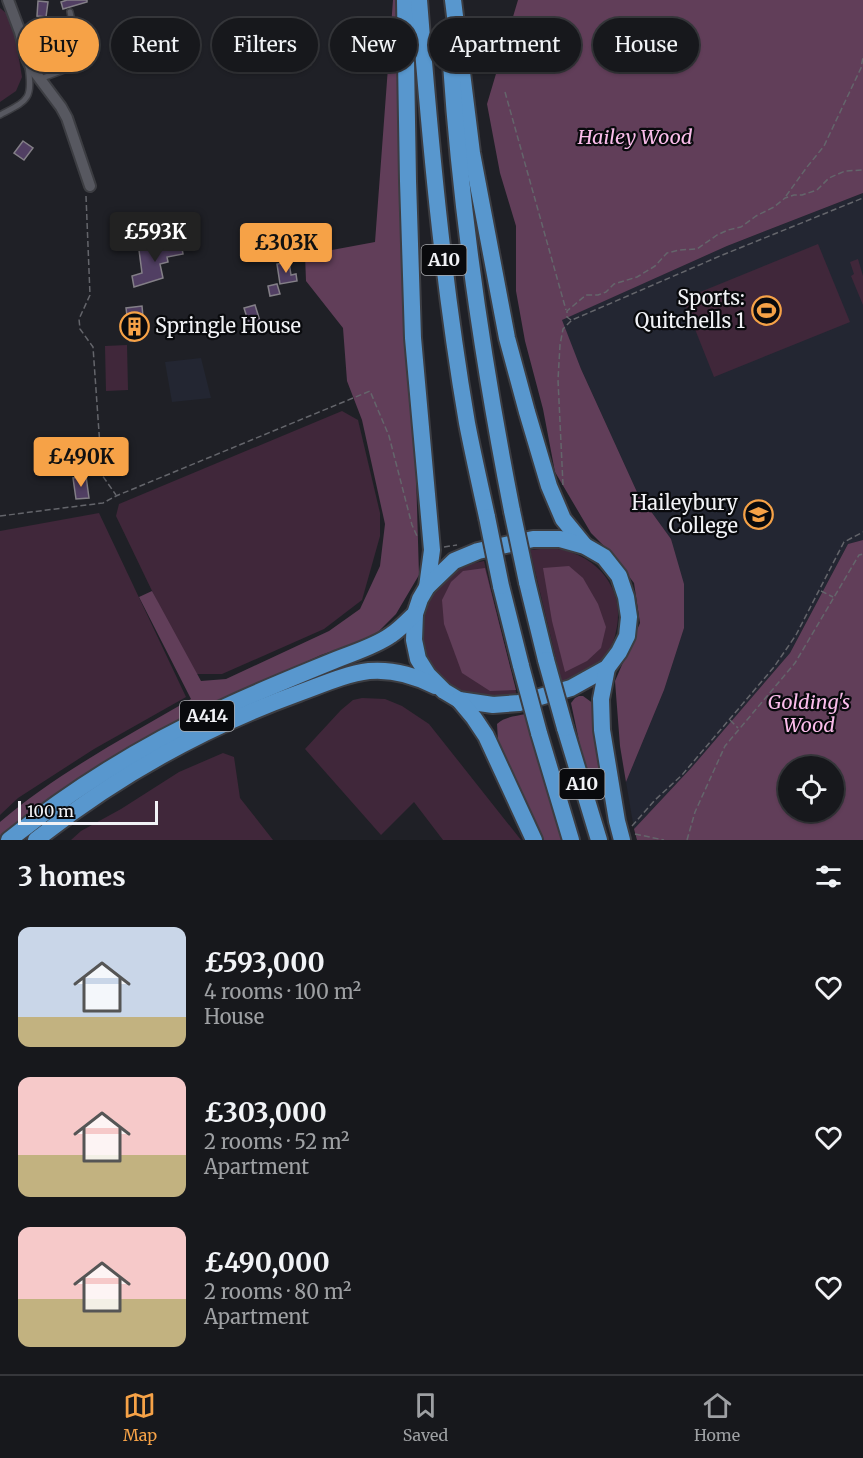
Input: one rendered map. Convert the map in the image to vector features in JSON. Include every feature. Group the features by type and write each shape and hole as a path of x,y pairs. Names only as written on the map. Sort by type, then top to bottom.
{"highway":[{"path":"405,0 413,338 432,550 427,587"},
{"name":"A10","path":"419,0 430,140 453,331 468,424 501,586 539,733 571,840"},
{"name":"A10","path":"446,0 455,122 479,325 494,418 527,582 546,660 599,840"},
{"path":"453,0 472,153 507,338 549,486 563,519 585,546"},
{"path":"459,700 492,705 519,704 571,688 607,668 627,636 629,616 619,576 604,557 585,546 560,539 533,539 478,551 454,561 427,587 415,614 414,640 418,660 428,675 444,691 459,700 486,736 534,840"},
{"name":"A414","path":"9,840 72,793 151,744 253,695 379,642 399,629 415,614"},
{"path":"607,668 601,699 602,730 617,821 628,835"},
{"name":"A414","path":"36,840 91,800 179,747 250,713 324,684 357,673 382,671 405,673 444,691"}],"street":[{"path":"8,0 18,27"},
{"path":"35,72 67,118 88,188"}],"lane":[{"path":"40,79 75,66 79,61 70,12"},
{"path":"0,115 21,104 28,97 28,72"}],"path":[{"path":"567,311 586,295 598,296 614,284 637,277 655,266 667,254 679,250 697,249 717,235 741,227 785,198 824,146 861,68 863,57"},
{"path":"505,92 567,317 572,320"},
{"path":"785,198 817,190 829,178 845,171 863,170"},
{"path":"88,188 90,295 79,319 80,329 93,347 102,475 117,496"},
{"path":"563,487 558,380 563,329 572,320 863,198"},
{"path":"0,516 103,503 370,391 389,435 412,525 423,552 432,550"},
{"path":"628,835 655,800 682,775 774,667 796,635 844,542 863,532"},
{"path":"687,840 695,812 725,746 795,663 859,555 863,554"},
{"path":"820,590 834,598"},
{"path":"730,720 739,729"},
{"path":"628,835 632,833 664,840"}],"shaded area":[{"path":"0,8 6,13 15,35 18,72 21,72 22,77 16,91 0,102"},
{"name":"Haileybury College","path":"863,193 863,540 848,544 790,653 692,767 634,829 626,782 664,690 684,628 671,539 637,492 561,320 727,246"},
{"name":"Sports: Quitchells 1","path":"818,244 850,322 714,377 683,299"},
{"path":"858,259 863,276 863,305 851,276 854,274 850,262"},
{"path":"127,345 128,390 106,391 105,346"},
{"path":"201,358 211,398 172,402 165,362"},
{"path":"342,411 358,420 380,513 380,536 362,600 324,629 222,674 192,674 116,516 119,504"},
{"path":"99,513 186,697 94,749 18,798 0,815 0,531"},
{"path":"551,548 567,551 595,565 613,589 617,603 618,619 615,636 604,658 595,667 562,684 530,550"},
{"path":"484,561 517,696 474,699 441,681 425,657 421,638 423,610 432,592 452,572"},
{"path":"385,699 402,706 429,724 521,840 443,840 414,802 381,835 305,749 341,710 353,700"},
{"path":"223,753 234,757 240,798 273,840 71,840 81,831 179,772"}],"green space":[{"path":"393,0 402,0 403,18 392,18"},
{"name":"Hailey Wood","path":"518,0 863,0 863,193 727,246 562,320 581,369 637,492 671,539 684,584 684,628 664,690 626,782 620,746 615,681 640,623 634,583 612,554 591,533 555,472 516,291 516,226 500,173 487,104 497,72 581,72 581,18 513,18"},
{"path":"388,72 404,72 419,575 396,614 373,637 321,655 236,694 0,840 0,822 22,804 92,756 191,699 139,597 152,591 201,681 226,679 329,631 360,609 380,566 385,524 362,420 347,381 343,328 306,281 305,255 375,242"},
{"name":"Golding's Wood","path":"863,540 863,840 637,840 634,829 692,767 790,653 848,544"},
{"path":"569,566 583,578 598,604 606,627 601,648 587,661 565,672 552,621 543,568"},
{"path":"485,568 516,690 490,691 462,673 444,624 442,600 451,582 463,571"},
{"path":"579,696 583,696 594,704 605,796 602,797 593,795 581,750 571,703"},
{"path":"526,714 562,840 544,840 498,741 497,724 507,718"}],"building":[{"path":"87,0 87,2 63,9 61,2"},
{"path":"38,1 48,2 46,17 37,16"},
{"path":"23,141 33,148 24,160 14,153"},
{"path":"181,243 183,254 167,257 168,262 160,264 163,278 134,287 132,276 142,273 139,250"},
{"path":"289,262 291,275 296,274 297,281 280,284 277,264"},
{"path":"277,284 280,294 270,296 268,286"},
{"path":"255,305 260,321 249,324 244,308"},
{"name":"Springle House","path":"142,306 144,328 137,329 139,340 130,341 129,330 126,331 125,323 128,323 126,308"},
{"path":"86,476 89,498 76,499 73,478"}],"place":[{"name":"Sports: Quitchells 1","path":"766,310"},
{"name":"Springle House","path":"134,326"},
{"name":"Haileybury College","path":"759,515"}]}
